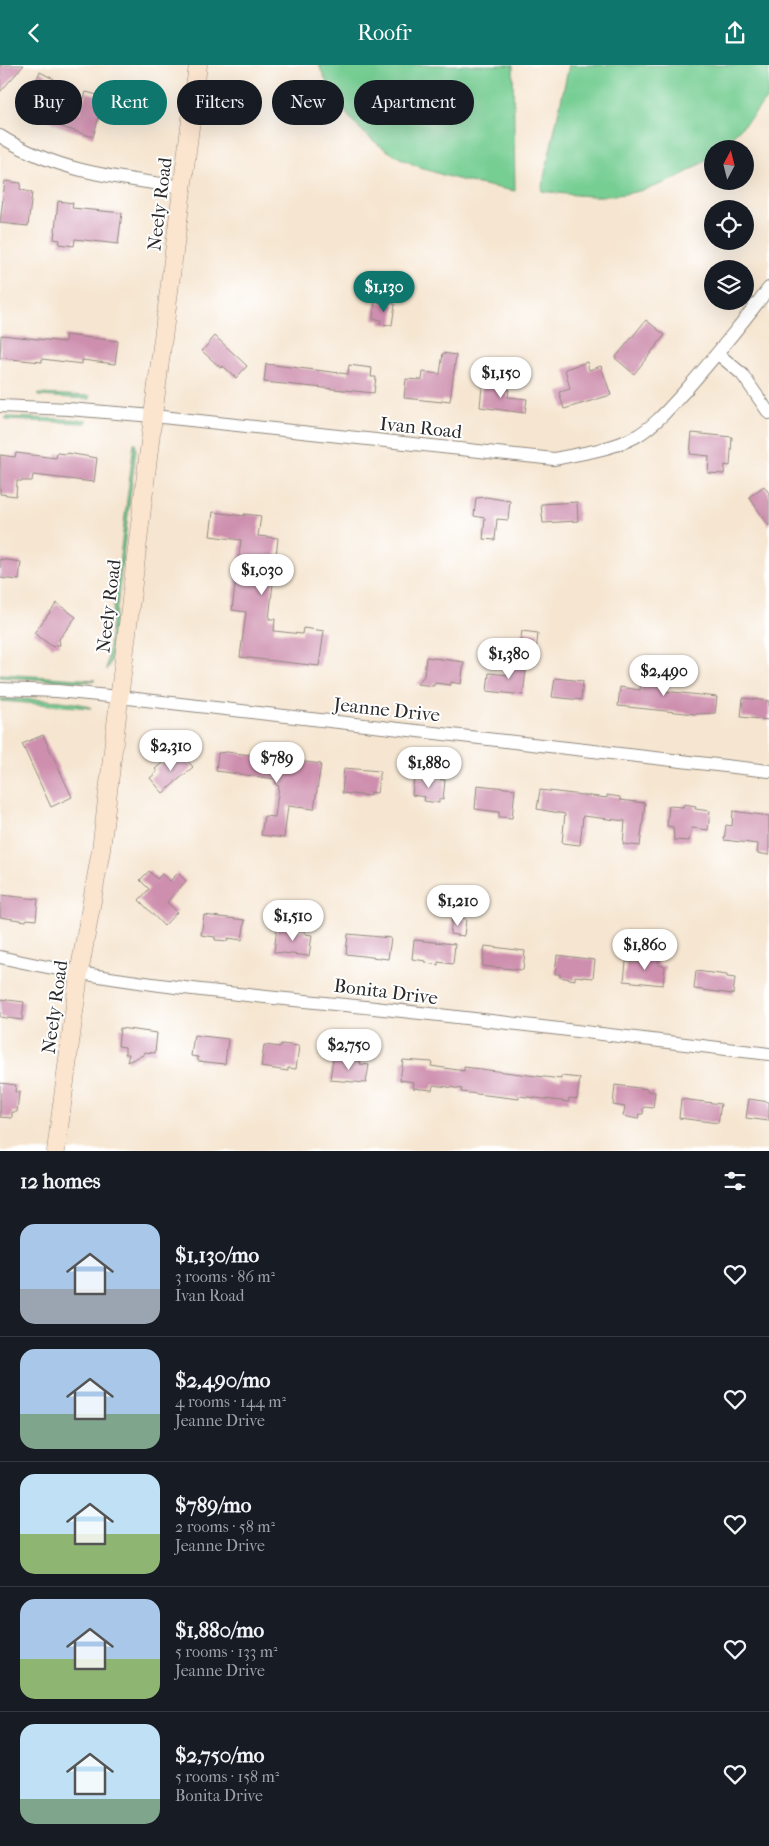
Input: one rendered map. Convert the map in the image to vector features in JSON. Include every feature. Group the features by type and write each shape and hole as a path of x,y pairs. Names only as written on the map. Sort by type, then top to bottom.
{"street":[{"name":"Neely Road","path":"56,1151 80,974 101,850 153,416 198,65"},
{"path":"0,136 47,160 72,169 103,176 183,187"},
{"name":"Ivan Road","path":"0,407 77,410 153,416 554,459 600,450 636,437 664,413 718,354 769,288"},
{"path":"718,354 742,374 769,413"},
{"name":"Jeanne Drive","path":"0,689 56,691 119,697 769,771"},
{"name":"Bonita Drive","path":"0,957 80,974 236,994 357,1006 769,1054"}],"green space":[{"path":"319,65 513,65 515,191 482,185 423,168 398,157 374,141 357,125 474,125 474,80 354,80 354,122 344,108 344,80 327,80"},
{"path":"569,65 769,65 768,97 750,119 728,140 704,140 704,161 686,173 657,186 611,196 541,191"},
{"path":"38,394 90,396 90,399 38,396"},
{"path":"6,417 87,420 86,423 6,420"},
{"path":"134,443 136,448 110,663 106,670"},
{"path":"0,674 95,680 83,682 0,677"},
{"path":"1,699 61,701 91,708 1,701"}],"building":[{"path":"0,65 24,65 0,92"},
{"path":"40,72 55,80 36,80"},
{"path":"86,92 92,94 92,125 97,125 93,137 57,125 82,125 82,105"},
{"path":"5,181 21,183 20,189 32,193 28,226 0,223"},
{"path":"58,201 73,203 72,208 122,213 118,244 75,239 74,246 59,244 60,240 54,239"},
{"path":"375,302 395,304 392,325 380,324 381,320 373,319"},
{"path":"646,320 665,335 634,374 615,358"},
{"path":"1,335 65,342 65,335 118,341 115,364 82,360 82,364 42,359 42,362 0,358"},
{"path":"215,336 247,366 236,378 202,351"},
{"path":"443,353 456,355 450,401 442,400 442,402 404,398 406,379 422,380 423,372 440,374"},
{"path":"587,362 589,370 601,366 611,395 564,409 559,392 570,389 565,369"},
{"path":"266,364 348,374 349,365 372,368 371,377 376,377 374,393 264,382"},
{"path":"491,382 506,384 505,388 509,389 508,397 527,399 525,413 480,407 482,386 490,387"},
{"path":"692,433 732,437 730,466 725,465 724,474 708,473 709,456 690,454"},
{"path":"16,453 56,458 57,453 67,453 97,458 94,482 33,475 32,481 17,481 16,496 0,494 0,455 15,457"},
{"path":"764,486 769,493 769,526 749,497"},
{"path":"486,497 510,501 508,520 497,519 495,540 483,539 485,518 474,516 476,498"},
{"path":"577,502 578,521 543,523 541,504"},
{"path":"213,512 261,516 258,536 278,538 269,619 275,619 274,631 302,634 303,628 324,631 319,666 240,657 246,612 232,610 241,540 210,536"},
{"path":"0,559 21,562 19,580 0,578"},
{"path":"57,603 76,617 59,639 60,645 53,647 34,633"},
{"path":"522,631 538,633 536,653 519,651"},
{"path":"426,657 464,662 461,684 451,682 451,685 434,683 434,686 417,684 424,676"},
{"path":"512,661 527,663 523,695 487,691 489,673 510,675"},
{"path":"643,668 663,670 660,687 664,688 664,691 717,697 715,713 695,714 618,706 620,687 640,690"},
{"path":"555,678 583,681 581,700 552,697"},
{"path":"743,698 769,701 769,720 741,717"},
{"path":"43,735 72,797 51,807 22,744"},
{"path":"180,752 193,767 163,793 150,778 157,772 155,769 167,759 169,761"},
{"path":"227,752 321,764 314,809 288,806 284,838 261,835 264,816 275,817 279,786 276,785 276,779 216,771 218,753"},
{"path":"344,768 380,771 377,793 370,792 370,796 342,793"},
{"path":"414,777 445,780 443,800 439,799 439,803 424,801 425,797 412,795"},
{"path":"477,785 515,789 512,818 499,817 499,812 475,809"},
{"path":"540,790 607,798 607,795 620,797 620,800 645,803 640,846 623,844 625,821 583,816 580,845 562,843 565,814 537,809"},
{"path":"684,804 696,806 695,809 710,811 708,830 692,828 689,841 674,840 673,827 667,826 669,806 683,807"},
{"path":"733,811 769,816 769,855 757,853 758,844 724,840 726,825 732,826"},
{"path":"149,871 157,879 162,874 170,881 178,873 186,881 167,902 177,912 164,926 139,900 149,889 140,880"},
{"path":"0,895 38,899 36,920 27,919 26,921 0,917"},
{"path":"204,915 245,920 242,940 228,938 228,941 215,940 215,937 201,935"},
{"path":"452,917 466,919 464,936 450,934"},
{"path":"277,927 305,931 305,934 312,935 309,956 274,952"},
{"path":"348,934 391,938 388,959 346,954"},
{"path":"414,940 455,944 453,964 438,962 438,965 412,959"},
{"path":"485,946 525,951 523,970 482,966"},
{"path":"641,953 659,956 658,965 665,966 663,985 624,981 626,962 640,963"},
{"path":"557,955 595,960 593,978 575,976 575,980 555,974"},
{"path":"696,971 727,975 727,977 735,978 733,994 694,989"},
{"path":"0,999 24,1002 22,1020 0,1017"},
{"path":"120,1028 157,1033 155,1053 144,1052 143,1055 127,1062 129,1054 125,1054 125,1047 118,1046"},
{"path":"194,1035 228,1039 225,1064 198,1061 198,1057 191,1056"},
{"path":"281,1044 299,1046 296,1069 288,1068 288,1071 261,1067 264,1045 281,1047"},
{"path":"333,1057 361,1061 360,1064 369,1065 366,1083 330,1080"},
{"path":"403,1060 432,1062 431,1066 464,1071 464,1067 561,1079 561,1076 580,1078 577,1099 569,1098 569,1102 519,1096 519,1099 461,1092 462,1089 433,1085 432,1090 413,1088 414,1082 400,1080"},
{"path":"0,1083 16,1085 15,1092 19,1092 17,1112 12,1112 12,1118 0,1117"},
{"path":"615,1085 647,1089 647,1091 655,1092 653,1108 645,1107 643,1114 639,1114 638,1119 623,1116 625,1107 613,1105"},
{"path":"681,1099 721,1104 718,1123 679,1118"},
{"path":"749,1099 769,1102 769,1121 746,1118"}]}
